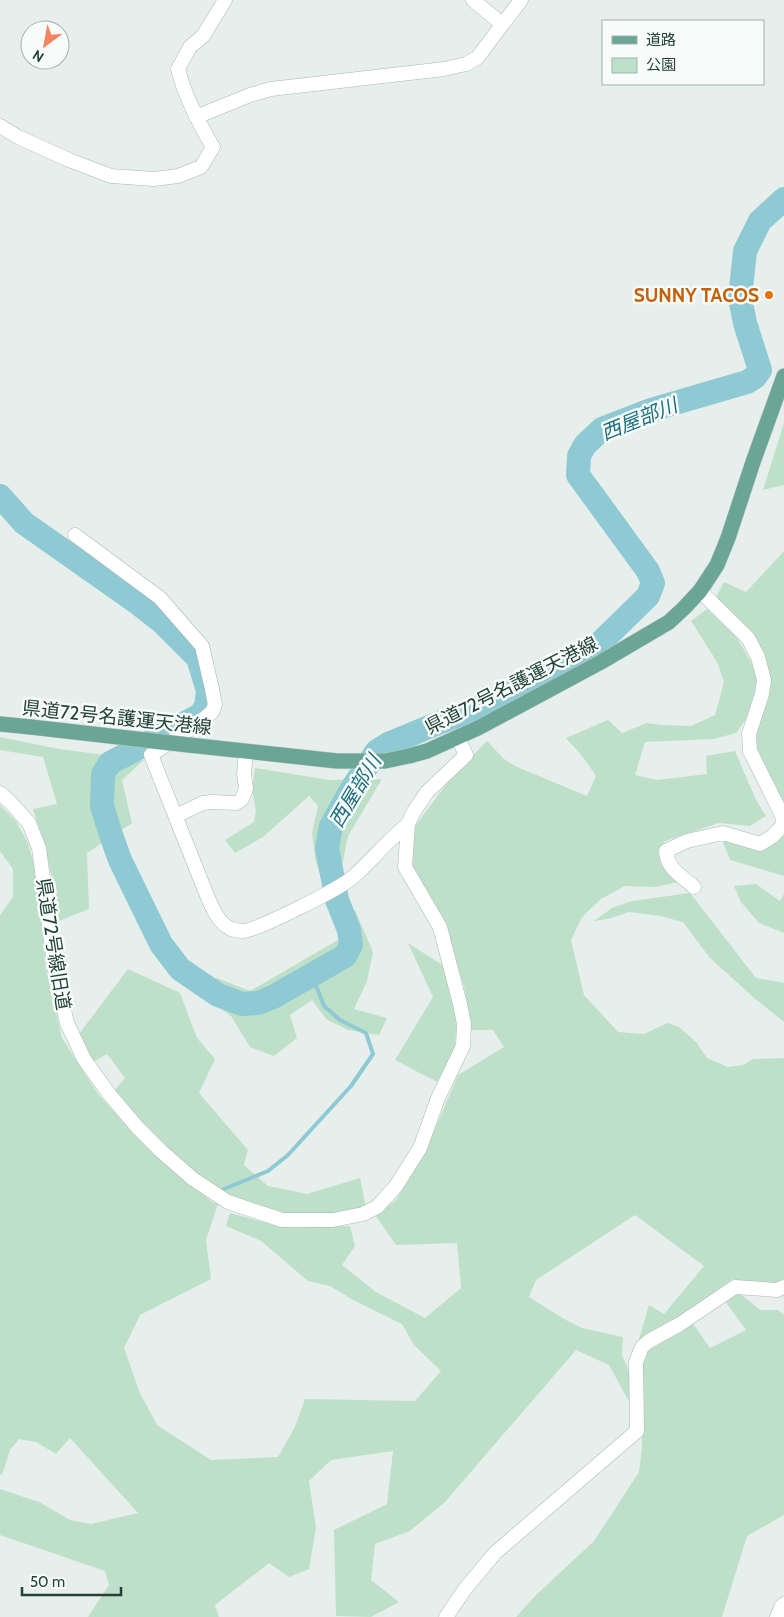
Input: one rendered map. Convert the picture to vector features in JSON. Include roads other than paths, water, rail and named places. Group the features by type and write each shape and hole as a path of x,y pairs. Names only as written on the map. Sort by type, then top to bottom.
{"main road":[{"name":"県道72号名護運天港線","path":"0,724 337,761 385,760 409,756 427,751 458,738 601,662 661,627 684,608 700,591 717,564 728,538 784,376"}],"street":[{"path":"0,126 18,137 60,156 111,176 154,179 178,176 201,167 213,147 182,87 178,68 190,47 203,36 225,0"},
{"path":"473,0 502,24"},
{"path":"196,117 250,95 271,89 444,69 466,64 477,58 522,0"},
{"path":"76,535 160,598 202,646 215,705 212,712 151,755 212,907 222,921 232,929 243,931 330,892 352,878 408,824"},
{"path":"694,887 674,870 667,861 666,851 687,841 723,833 760,844 774,836 783,825 782,815 773,794 750,751 749,734 762,694 764,680 758,656 748,638 700,591"},
{"name":"県道72号線旧道","path":"0,793 29,823 39,848 55,970 67,1023 84,1059 109,1094 138,1128 192,1179 228,1202 282,1220 333,1220 363,1214 377,1207 396,1186 420,1148 438,1098 463,1046 464,1024 440,927 405,867 408,824 413,813 427,792 466,755 458,738"},
{"path":"176,816 203,803 237,803 246,788 244,774 246,751"},
{"path":"446,1617 465,1589 495,1553 637,1431 636,1362 642,1347 735,1287 777,1290 784,1287"},
{"path":"777,1617 784,1604"}],"waterway":[{"name":"西屋部川","path":"0,496 24,523 139,604 162,622 198,658 208,691 206,707 200,715 110,763 103,774 102,806 120,860 161,944 180,969 218,995 242,1004 258,1003 273,997 345,956 351,945 349,930 337,900 327,848 331,826 351,790 377,751 388,744 494,702 600,643 648,596 653,583 648,571 578,475 579,456 585,445 602,429 651,410 747,382 755,377 760,370 745,323 740,298 745,251 760,221 784,199"},
{"path":"224,1189 268,1171 288,1155 351,1086 373,1054 366,1033 340,1020 324,1006 312,975"}],"place":[{"name":"SUNNY TACOS","path":"769,295"}]}
